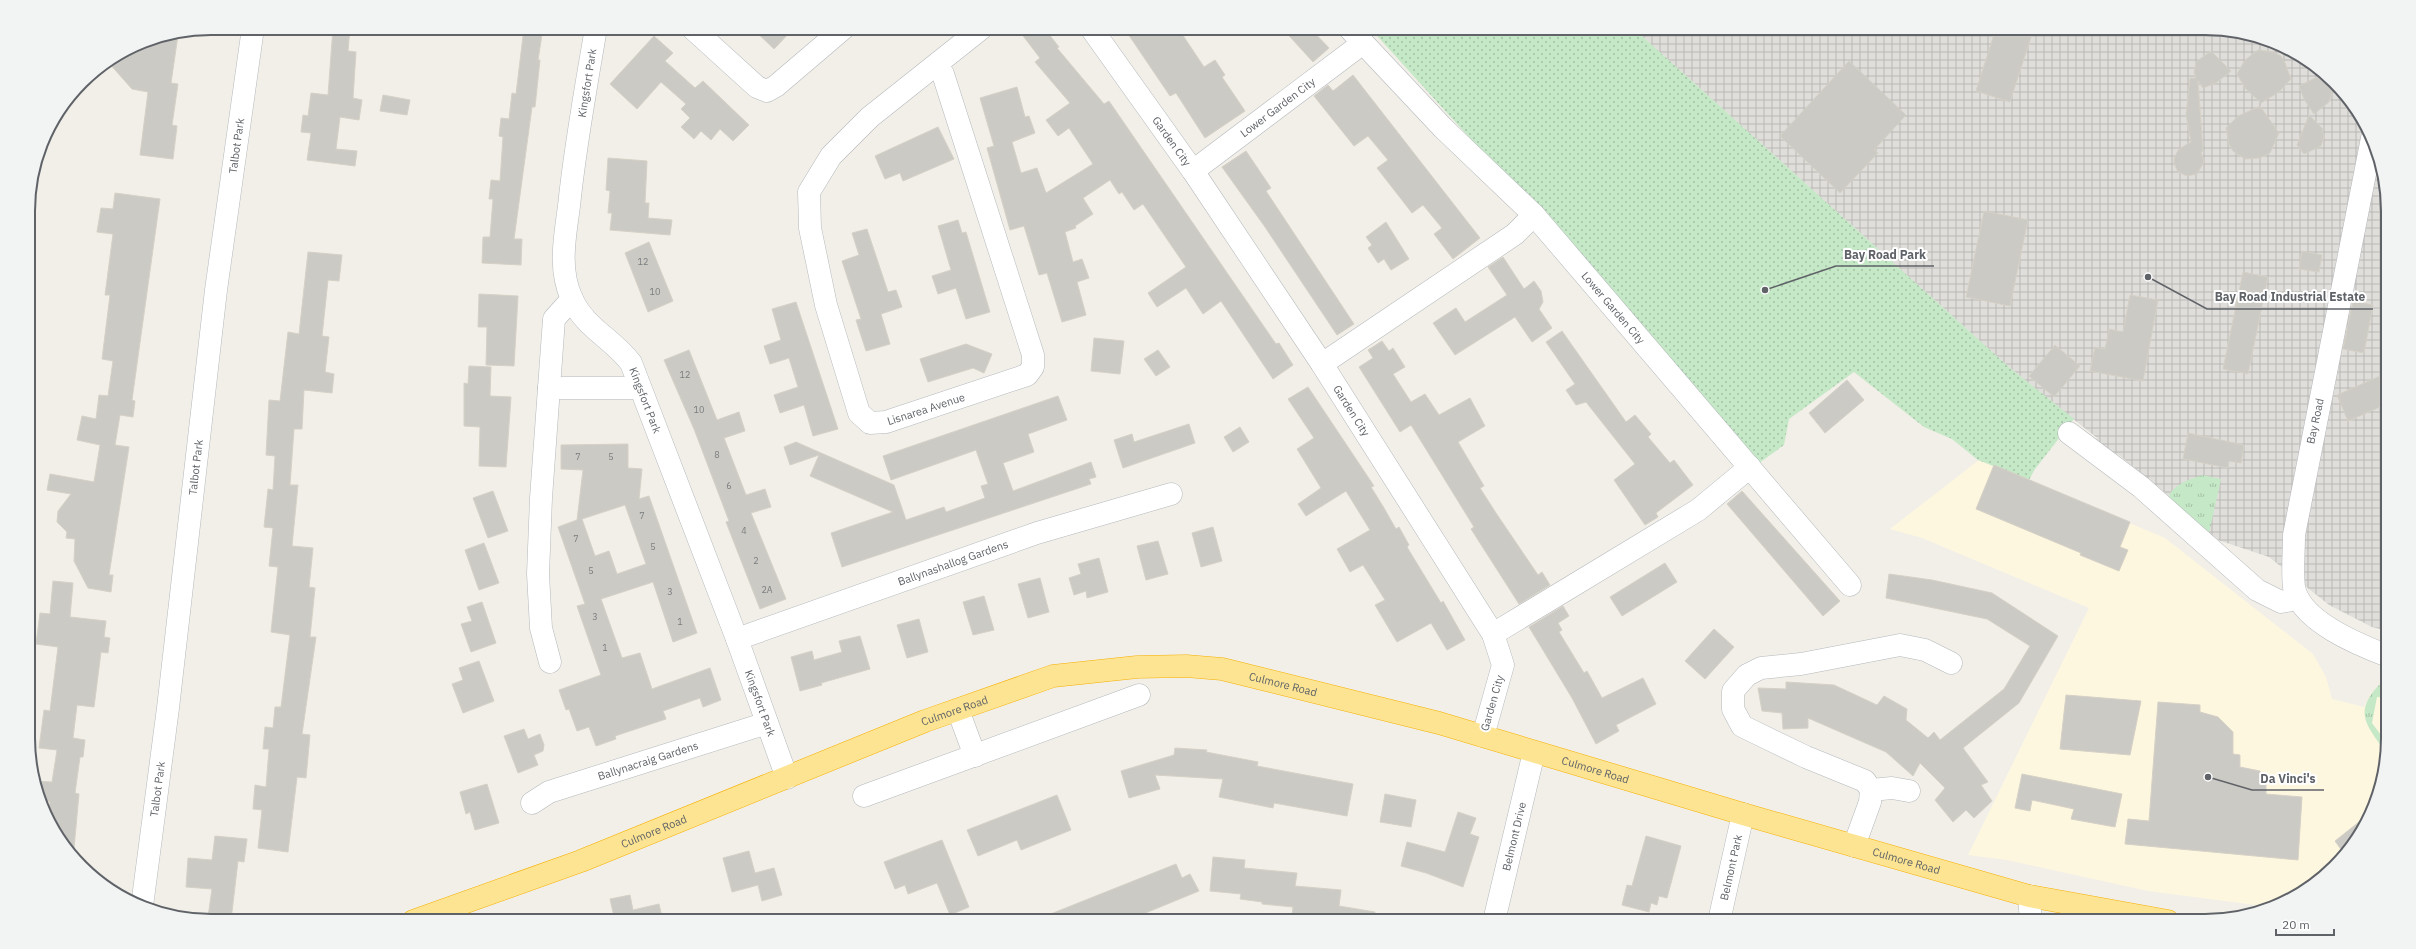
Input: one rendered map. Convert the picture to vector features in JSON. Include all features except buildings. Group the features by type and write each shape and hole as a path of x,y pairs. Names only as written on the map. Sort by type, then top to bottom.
{"highway":[{"name":"Culmore Road","path":"433,914 581,862 958,710 1053,676 1137,667 1186,666 1222,670 1439,723 1743,814 2029,896 2129,914"}],"street":[{"name":"Talbot Park","path":"143,900 168,708 216,290 251,35"},
{"name":"Kingsfort Park","path":"595,35 573,165 563,260 565,280 572,299 584,319 620,348 631,362 639,388 737,639 787,778"},
{"path":"700,35 757,87 767,91 776,86 836,35"},
{"name":"Lisnarea Avenue","path":"936,66 942,74 1033,355 1033,367 1027,375 949,402 886,422 870,423 859,413 826,306 810,228 809,192 831,156 859,128 974,35"},
{"name":"Garden City","path":"1096,35 1193,171 1322,364 1493,634 1503,664 1483,736"},
{"name":"Lower Garden City","path":"1193,171 1356,35 1443,128 1534,215 1850,585"},
{"name":"Bay Road","path":"2370,149 2294,535 2294,588 2298,599 2314,619 2381,652"},
{"path":"1322,364 1515,234 1534,215"},
{"path":"550,662 541,628 538,574 541,498 554,319 572,299"},
{"path":"549,388 639,388"},
{"path":"2069,433 2141,487 2257,590 2281,602 2298,599"},
{"path":"1493,634 1698,510 1750,467"},
{"name":"Ballynashallog Gardens","path":"737,639 1037,533 1171,494"},
{"path":"1854,846 1870,802 1871,790 1865,781 1806,757 1742,726 1732,709 1734,691 1747,675 1761,668 1801,664 1900,645 1925,650 1951,663"},
{"path":"864,796 1139,695"},
{"path":"958,710 975,756"},
{"name":"Ballynacraig Gardens","path":"532,802 549,792 767,723"},
{"name":"Belmont Drive","path":"1496,914 1534,752"},
{"path":"1871,790 1892,788 1909,791"},
{"name":"Belmont Park","path":"1721,914 1743,814"},
{"path":"2029,896 2030,914"}],"shaded area":[{"path":"1641,35 2217,35 2239,38 2262,44 2283,53 2312,71 2330,86 2345,104 2363,133 2375,165 2381,199 2381,629 2372,627 2329,605 2269,557 2218,540 2173,504 2169,496 2119,455 2095,443 2097,438 2010,368"},
{"path":"1979,460 2165,538 2313,654 2326,677 2332,699 2364,707 2370,695 2381,683 2381,750 2378,772 2368,805 2345,845 2330,863 2312,878 2283,896 2260,906 2148,891 2007,860 1968,855 2089,608 1922,538 1890,529"}],"green space":[{"path":"1349,35 1360,35 1353,40"},
{"path":"1376,35 1641,35 2010,368 2074,419 2035,469 2029,480 1978,460 1952,439 1924,427 1854,372 1789,419 1784,445 1759,463 1537,212"},
{"path":"2202,475 2221,479 2209,533 2173,504 2169,496 2171,492 2179,485"},
{"path":"2381,683 2381,697 2377,697 2372,723 2381,735 2381,745 2372,733 2365,718 2367,702 2372,693"}],"place":[{"name":"Bay Road Industrial Estate","path":"2148,277"},
{"name":"Bay Road Park","path":"1765,290"},
{"name":"Da Vinci's","path":"2208,777"}]}
